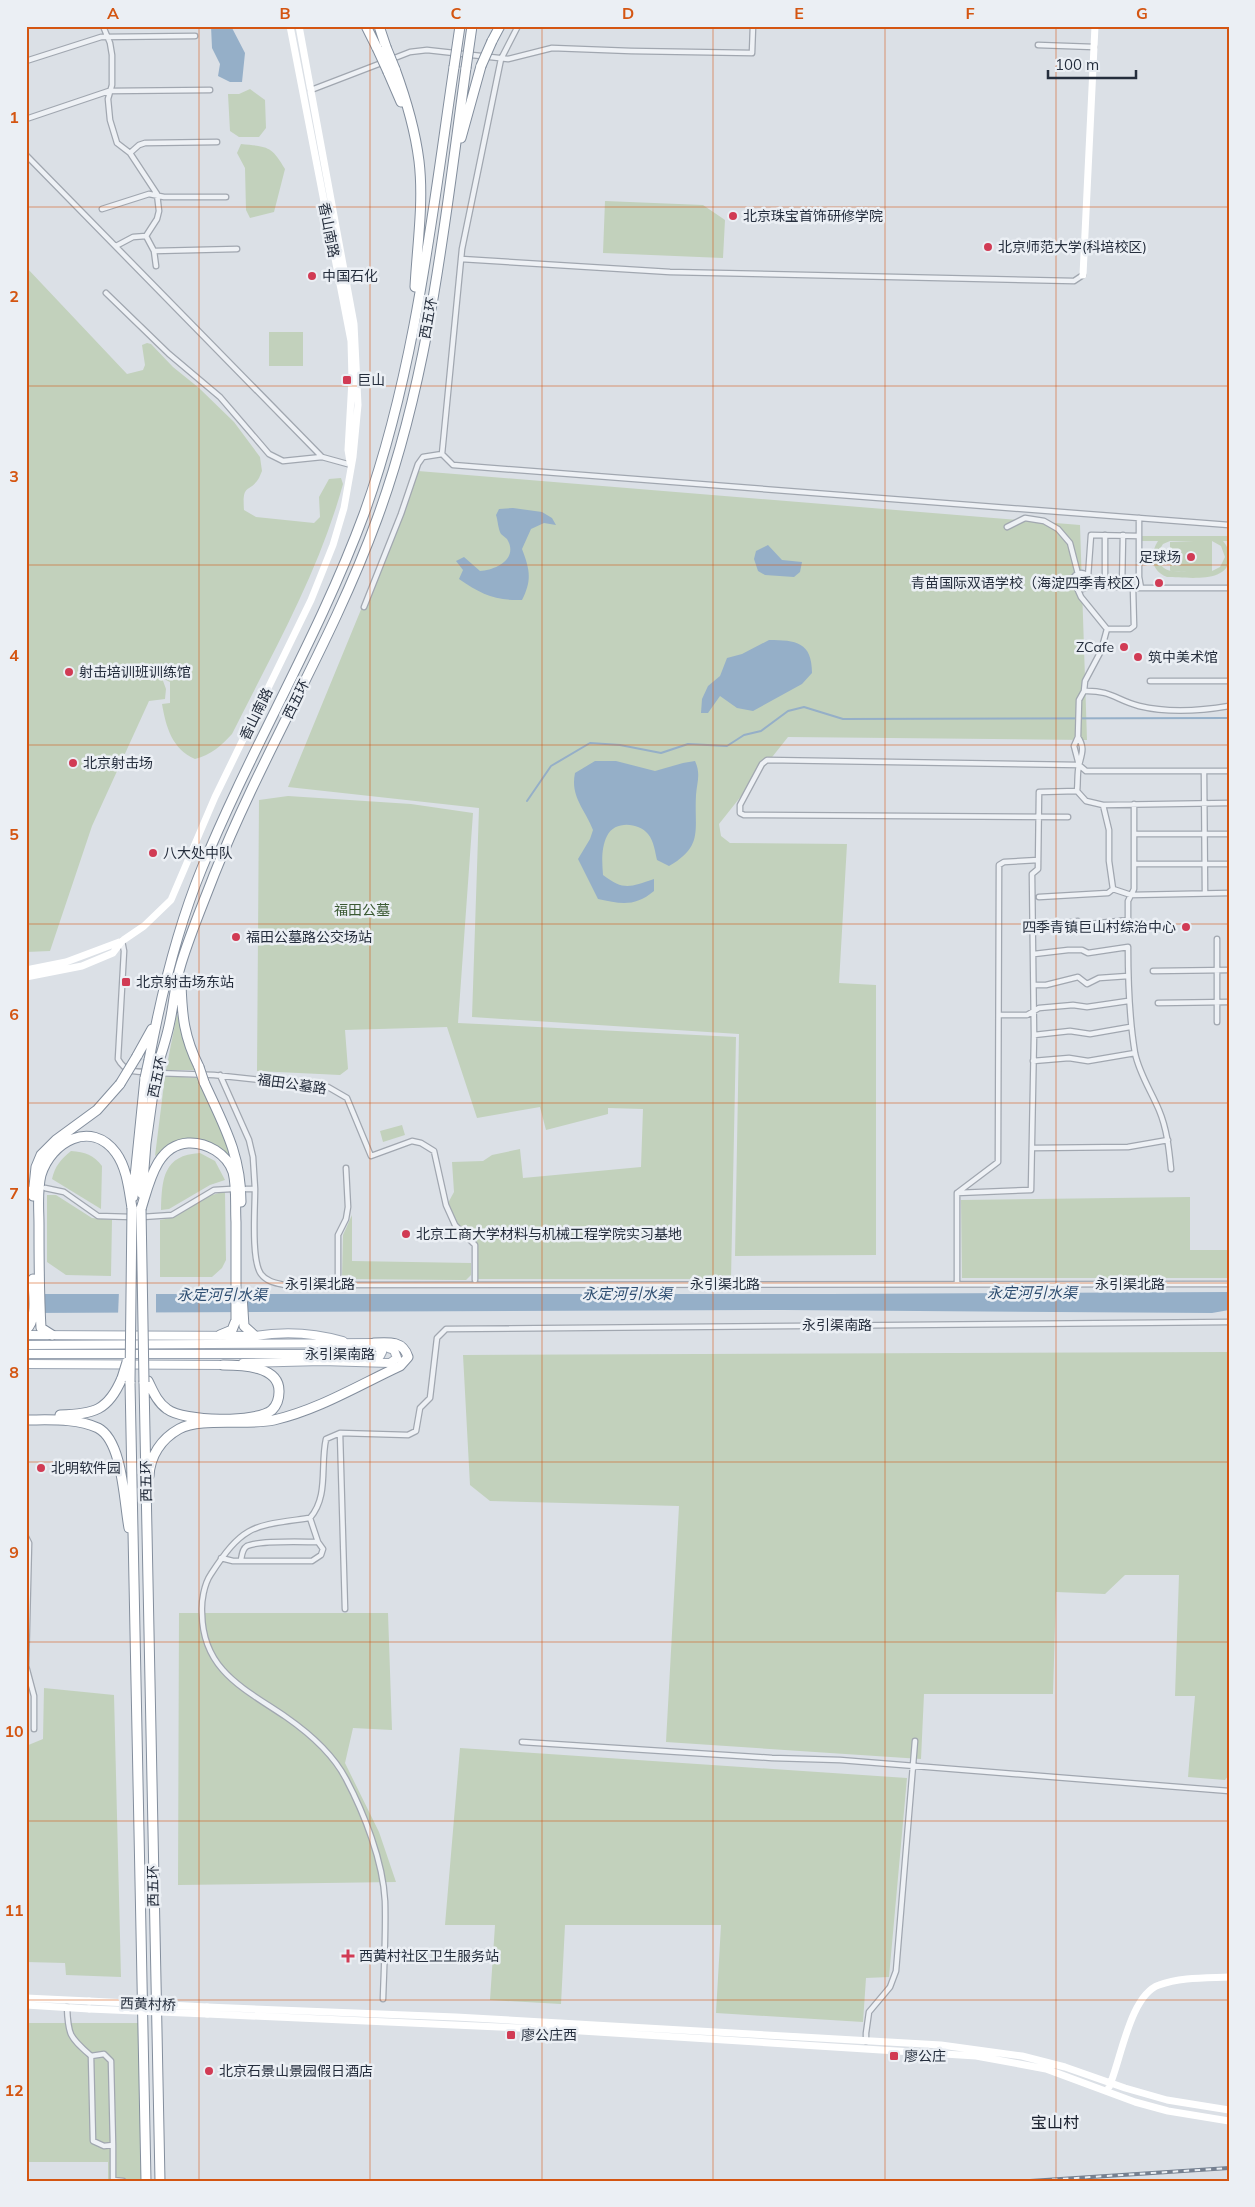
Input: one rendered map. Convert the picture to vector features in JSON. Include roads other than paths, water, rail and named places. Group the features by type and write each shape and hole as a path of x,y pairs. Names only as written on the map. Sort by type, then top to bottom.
{"highway":[{"path":"366,26 381,48 414,130 419,162 421,192 412,325"},
{"path":"378,26 381,48"},
{"name":"西五环","path":"160,2181 147,1554 146,1381 143,1360 137,1208 137,1142 145,1078 172,955 202,869 243,777 339,578 364,514 396,410 428,244 460,26"},
{"name":"西五环","path":"146,2181 134,1553 126,1380 130,1349 137,1208 155,1079 169,1025 180,966 215,873 249,797 352,583 377,518 396,460 410,413 427,328 452,174 472,26"},
{"path":"452,174 481,66 500,26"},
{"path":"180,966 183,1025 190,1050 199,1067 239,1164 241,1185 239,1327"},
{"path":"52,1336 41,1328 36,1286 34,1184 41,1155 56,1140 97,1110 120,1084 156,1022"},
{"path":"28,1330 33,1319 36,1286 41,1176 47,1160 54,1149 74,1138 85,1136 104,1142 112,1148 120,1160 137,1208"},
{"path":"137,1208 159,1161 165,1154 183,1144 193,1143 210,1147 218,1152 229,1164 234,1180 239,1286"},
{"path":"220,1335 239,1327"},
{"path":"239,1327 255,1336"},
{"path":"147,1554 150,1470 158,1446 179,1429 202,1424 270,1421 298,1414 400,1366 408,1357 406,1348 398,1343 374,1344"},
{"path":"146,1381 156,1398 167,1410 180,1416 196,1418 261,1416 273,1409 278,1400 279,1388 275,1378 262,1370 243,1365 223,1365"},
{"path":"26,1415 88,1414 103,1408 126,1380"},
{"path":"26,1420 68,1421 84,1423 101,1429 120,1460 125,1505 134,1553"}],"main road":[{"name":"香山南路","path":"26,970 73,960 122,941 144,926 171,900 215,797 322,575 344,508 358,405 354,324 299,26"},
{"path":"1083,275 1095,26"},
{"name":"香山南路","path":"288,27 352,341 348,450 351,465"},
{"name":"香山南路","path":"26,977 82,966 113,953 122,941"},
{"path":"28,1330 52,1336 255,1336 267,1334 314,1334 350,1344"},
{"path":"26,1364 223,1365 322,1361 390,1363 396,1358 394,1350 374,1344"},
{"name":"永引渠南路","path":"26,1345 374,1344 382,1352 380,1356 321,1354 26,1354"},
{"path":"1107,2092 1139,2001 1150,1989 1170,1982 1229,1977"},
{"path":"26,1998 89,2005"},
{"path":"26,2005 67,2008 89,2005"},
{"name":"西黄村桥","path":"89,2005 207,2010"},
{"path":"207,2010 456,2017 940,2045 1022,2056 1066,2067 1110,2083 1167,2100 1229,2110"},
{"path":"207,2010 574,2030 976,2056 1046,2069 1107,2092 1168,2111 1229,2121"}],"street":[{"path":"103,26 112,55 112,85 108,99 110,120 117,143 130,153 157,194 159,210 157,218 146,236"},
{"path":"442,454 462,259 501,59 518,26"},
{"path":"311,90 410,52 427,50 501,59 552,48 631,52 752,53 752,26"},
{"path":"26,61 101,37 195,36"},
{"path":"1038,46 1094,47"},
{"path":"26,120 109,92 210,90"},
{"path":"130,153 139,145 145,143 217,142"},
{"path":"26,155 322,457"},
{"path":"102,209 150,194 164,197 226,197"},
{"path":"116,246 133,237 146,236"},
{"path":"146,236 154,252 156,266"},
{"path":"154,252 237,250"},
{"path":"462,259 670,272 1074,281 1083,275"},
{"path":"106,293 169,354 220,397 269,454 283,461 322,457 351,465"},
{"path":"442,454 453,465 1229,525"},
{"path":"364,607 401,514 418,464 423,457 442,454"},
{"path":"1007,527 1025,518 1044,521 1058,529 1070,543 1078,574"},
{"path":"1139,518 1139,578 1141,588"},
{"path":"1088,585 1091,535 1139,536"},
{"path":"1105,535 1105,577"},
{"path":"1122,587 1123,535"},
{"path":"1088,577 1085,573 1078,574 1073,581 1081,597 1107,629 1130,630 1134,626 1133,588"},
{"path":"1077,588 1082,589 1088,585 1133,588 1229,588"},
{"path":"1107,629 1101,651 1085,681 1084,691 1079,700 1078,737 1074,746 1079,765 1086,771 1229,771"},
{"path":"1150,681 1229,681"},
{"path":"1084,691 1101,690 1139,706 1180,711 1210,710 1229,706"},
{"path":"1078,737 1083,745 1077,791 1086,801 1103,805 1229,803"},
{"path":"1068,816 744,815 740,813 740,805 762,764 768,760 1079,765"},
{"path":"1204,772 1204,893"},
{"path":"957,1193 1031,1190 1034,1035 1032,874 1038,869 1039,792 1077,791"},
{"path":"1033,923 1048,926 1078,921 1080,925 1128,920 1128,901 1134,889 1134,804"},
{"path":"1103,805 1109,830 1109,861 1113,889"},
{"path":"1135,834 1229,834"},
{"path":"957,1193 998,1162 1000,1015 999,865 1004,862 1038,860"},
{"path":"1134,864 1229,864"},
{"path":"1113,889 1131,895 1229,893"},
{"path":"1039,897 1108,893 1113,889"},
{"path":"1216,939 1217,1022"},
{"name":"福田公墓路","path":"122,941 124,951 117,1052 122,1067 134,1072 220,1076 328,1088 348,1098 371,1156 412,1141 422,1143 434,1151 446,1205 455,1225 475,1245 475,1280"},
{"path":"1034,954 1068,950 1082,950 1088,953 1128,948 1128,1002 1135,1053 1144,1079 1160,1111 1168,1140 1171,1169"},
{"path":"1153,971 1229,970"},
{"path":"1034,985 1046,985 1078,977 1087,984 1099,978 1128,976"},
{"path":"1000,1015 1027,1015 1039,1008 1064,1005 1087,1007 1128,1002"},
{"path":"1158,1003 1229,1002"},
{"path":"1034,1035 1070,1031 1090,1034 1130,1027"},
{"path":"1033,1061 1069,1058 1088,1061 1135,1053"},
{"name":"永引渠北路","path":"220,1076 249,1140 253,1157 256,1263 262,1275 271,1282 285,1285 1229,1284"},
{"path":"1033,1148 1128,1147 1168,1140"},
{"path":"338,1284 338,1235 346,1219 348,1207 346,1168"},
{"path":"45,1188 64,1192 98,1216 112,1218 164,1217 172,1215 214,1190 230,1189"},
{"path":"246,1189 255,1189"},
{"path":"957,1193 957,1284"},
{"name":"永引渠南路","path":"340,1433 413,1433 416,1431 420,1408 430,1398 437,1338 446,1329 1229,1322"},
{"path":"345,1609 340,1433 326,1439 322,1497 317,1510 310,1518 251,1529 238,1538 221,1558 208,1578 202,1608 203,1630 212,1656 233,1682 288,1718 331,1756 345,1777 364,1819 380,1870 385,1900 383,1999"},
{"path":"221,1558 312,1561 323,1551 310,1518"},
{"path":"26,1536 29,1543 26,1666 34,1696 34,1729"},
{"path":"241,1560 242,1552 247,1546 318,1542"},
{"path":"866,2041 869,2012 890,1986 896,1971 915,1741"},
{"path":"522,1742 772,1758 840,1760 1229,1791"},
{"path":"67,2008 68,2031 75,2042 91,2056 93,2141 104,2146 113,2145"},
{"path":"91,2056 104,2054 111,2061 113,2180 123,2181"}],"water":[{"path":"211,26 231,26 245,53 242,82 230,82 218,76 220,64 212,48"},
{"path":"513,508 542,512 552,518 556,525 544,523 531,529 522,549 527,563 529,581 522,600 496,598 474,589 459,579 463,570 456,561 464,557 480,571 499,566 504,562 508,558 510,546 507,539 500,532 496,515 499,509"},
{"path":"768,545 782,560 802,562 800,572 794,577 765,575 758,571 754,559 756,551"},
{"path":"769,640 794,642 801,645 809,655 812,673 802,684 753,711 737,708 720,696 708,713 701,713 702,699 708,686 720,676 727,658 742,654"},
{"path":"595,761 616,761 655,771 695,761 697,766 695,836 688,851 680,859 669,866 657,860 650,837 639,827 621,825 616,827 607,836 603,850 603,875 616,884 627,886 654,879 654,891 634,902 621,903 598,899 578,859 593,830 576,796 575,773"},
{"name":"永定河引水渠","path":"1229,1292 1229,1310 1212,1313 784,1310 26,1313 26,1294"}],"waterway":[{"path":"527,801 551,766 590,743 620,745 661,753 688,744 727,746 744,735 761,731 788,711 804,707 843,719 1229,718"}],"railway":[{"path":"1030,2181 1229,2168"}],"place":[{"name":"北京珠宝首饰研修学院","path":"733,216"},
{"name":"北京师范大学(科培校区)","path":"988,247"},
{"name":"中国石化","path":"312,276"},
{"name":"巨山","path":"347,380"},
{"name":"足球场","path":"1191,557"},
{"name":"青苗国际双语学校（海淀四季青校区）","path":"1159,583"},
{"name":"ZCafe","path":"1124,647"},
{"name":"筑中美术馆","path":"1138,657"},
{"name":"射击培训班训练馆","path":"69,672"},
{"name":"北京射击场","path":"73,763"},
{"name":"八大处中队","path":"153,853"},
{"name":"四季青镇巨山村综治中心","path":"1186,927"},
{"name":"福田公墓路公交场站","path":"236,937"},
{"name":"北京射击场东站","path":"126,982"},
{"name":"北京工商大学材料与机械工程学院实习基地","path":"406,1234"},
{"name":"北明软件园","path":"41,1468"},
{"name":"西黄村社区卫生服务站","path":"348,1956"},
{"name":"廖公庄西","path":"511,2035"},
{"name":"廖公庄","path":"894,2056"},
{"name":"北京石景山景园假日酒店","path":"209,2071"}],"district":[{"name":"宝山村","path":"1055,2122"}],"park label":[{"name":"福田公墓","path":"362,910"}]}
